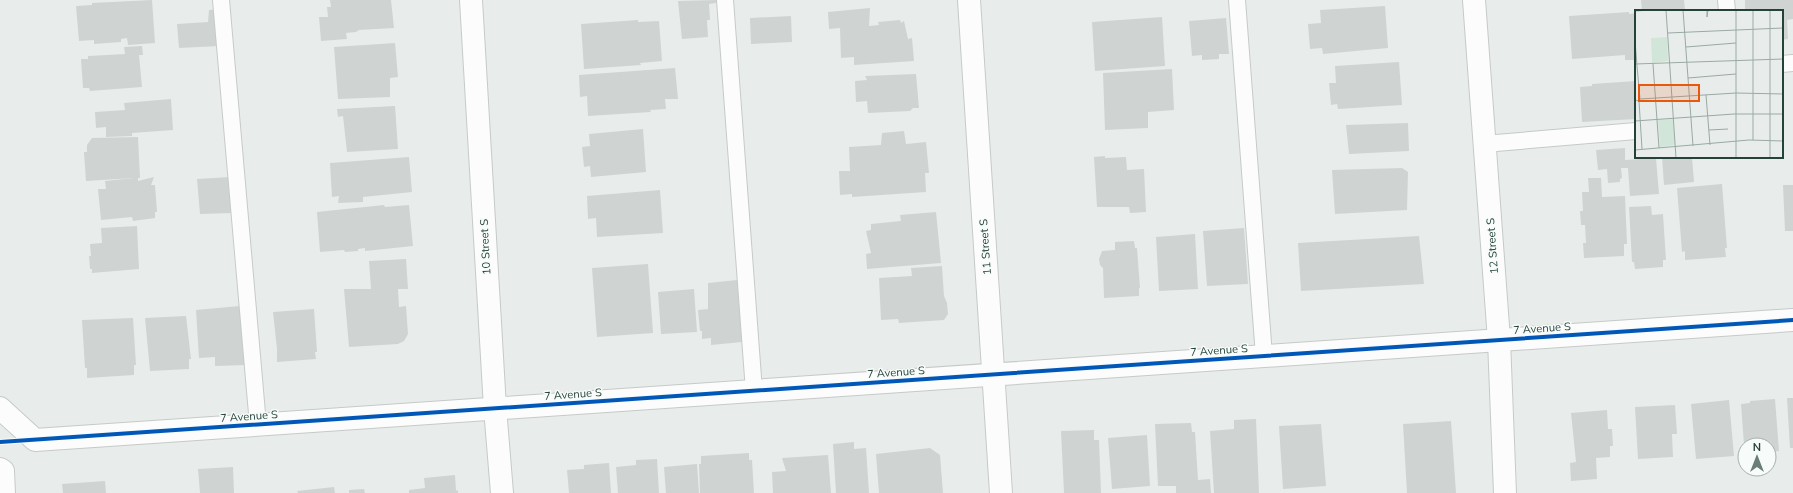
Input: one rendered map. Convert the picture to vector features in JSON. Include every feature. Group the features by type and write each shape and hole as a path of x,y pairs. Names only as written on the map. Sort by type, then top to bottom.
{"street":[{"name":"10 Street S","path":"471,0 495,408 502,493"},
{"name":"11 Street S","path":"969,0 1001,493"},
{"name":"12 Street S","path":"1474,0 1499,340 1505,493"},
{"name":"7 Avenue S","path":"0,408 35,440 1793,320"},
{"path":"0,469 3,471 4,493"}],"lane":[{"path":"220,0 258,424"},
{"path":"724,0 754,391"},
{"path":"1237,0 1264,356"},
{"path":"1726,0 1727,10"},
{"path":"1783,64 1793,63"},
{"path":"1484,144 1635,131"}],"building":[{"path":"152,0 155,43 128,45 127,38 121,39 121,42 94,44 94,40 79,41 76,6 92,5 92,3"},
{"path":"330,0 391,0 394,28 359,30 356,32 346,33 347,39 321,41 319,17 328,17 327,7 331,7"},
{"path":"716,0 716,3 709,4 710,20 707,20 708,37 682,39 678,1"},
{"path":"1641,0 1684,0 1685,10 1642,10"},
{"path":"1745,0 1793,0 1793,19 1787,20 1788,39 1783,40 1783,10 1745,10"},
{"path":"1385,6 1388,48 1323,54 1322,48 1310,49 1308,24 1321,23 1320,10"},
{"path":"870,8 869,26 879,25 878,22 900,20 901,23 904,21 908,39 912,38 914,61 854,65 854,57 841,58 840,28 829,29 828,12"},
{"path":"219,9 220,46 179,48 177,24 208,22 209,10"},
{"path":"1629,12 1629,14 1635,13 1635,60 1625,60 1625,55 1572,59 1569,16"},
{"path":"791,16 792,42 751,44 750,18"},
{"path":"1162,17 1165,66 1095,71 1092,22"},
{"path":"1226,18 1229,54 1219,54 1219,59 1202,60 1202,55 1192,56 1189,21"},
{"path":"638,20 638,22 659,21 662,61 640,63 641,65 584,69 581,24"},
{"path":"395,43 398,77 390,78 390,97 338,99 334,47"},
{"path":"142,46 143,55 139,55 142,87 90,91 89,88 83,88 81,59 88,59 88,56 125,54 124,47"},
{"path":"1399,62 1402,105 1338,109 1337,104 1331,105 1329,83 1336,83 1335,66"},
{"path":"675,68 678,99 665,99 666,109 650,110 651,112 588,116 587,96 580,97 579,75"},
{"path":"1172,69 1174,110 1148,112 1148,128 1105,130 1103,73"},
{"path":"916,74 919,108 913,108 910,111 868,113 867,101 856,102 855,81 867,80 865,76"},
{"path":"1635,81 1635,119 1582,122 1580,87 1592,86 1592,84"},
{"path":"171,99 173,130 132,133 132,136 106,137 106,127 96,128 95,112 125,110 124,103"},
{"path":"395,106 398,149 347,152 343,116 338,117 337,109"},
{"path":"1408,123 1409,151 1349,154 1346,125"},
{"path":"643,129 646,172 591,177 590,166 584,167 582,147 590,146 589,134"},
{"path":"904,131 906,144 926,142 929,173 925,173 926,192 852,197 852,194 840,195 839,171 850,171 849,147 881,145 882,133"},
{"path":"138,137 140,178 138,178 138,181 154,177 151,185 155,185 157,212 155,212 155,218 133,221 132,217 101,220 98,189 106,189 105,181 134,178 86,181 84,152 87,152 87,145 92,138"},
{"path":"1625,148 1625,160 1656,158 1659,194 1630,196 1628,168 1621,168 1622,178 1620,179 1620,182 1608,183 1607,169 1598,170 1596,150"},
{"path":"1105,156 1105,158 1126,157 1127,170 1144,169 1146,212 1130,213 1129,207 1097,207 1094,157"},
{"path":"409,157 412,192 363,197 363,202 338,203 339,196 332,197 330,163"},
{"path":"1662,158 1692,158 1694,182 1664,185"},
{"path":"1402,168 1408,172 1407,210 1335,214 1332,170"},
{"path":"230,177 232,213 200,214 197,179"},
{"path":"1588,178 1601,178 1602,197 1625,196 1627,244 1624,244 1624,256 1584,258 1583,243 1586,243 1585,225 1581,225 1580,211 1583,211 1582,192 1589,192"},
{"path":"1722,184 1727,248 1725,248 1726,257 1685,260 1685,251 1682,252 1677,188"},
{"path":"1783,185 1793,185 1793,231 1785,231"},
{"path":"660,190 663,233 597,237 596,218 588,219 587,196"},
{"path":"384,205 385,207 409,205 413,246 365,251 365,248 358,249 358,251 345,252 344,250 320,252 317,212"},
{"path":"1651,206 1652,215 1663,214 1666,260 1663,260 1663,267 1635,269 1634,262 1632,262 1629,207"},
{"path":"936,212 941,263 867,269 866,254 871,253 866,231 871,230 871,224 901,221 900,215"},
{"path":"137,226 139,269 92,273 92,269 90,269 89,256 91,256 90,244 102,243 101,228"},
{"path":"1244,228 1248,284 1207,286 1203,231"},
{"path":"1195,234 1198,289 1159,291 1156,237"},
{"path":"1419,236 1424,284 1301,291 1298,243"},
{"path":"1134,241 1135,248 1137,248 1140,288 1139,296 1104,298 1103,268 1100,265 1099,259 1102,251 1115,250 1115,242"},
{"path":"406,259 408,289 398,289 399,307 406,306 408,334 404,341 398,344 349,347 344,289 371,289 369,261"},
{"path":"648,264 653,333 597,337 592,268"},
{"path":"942,266 944,296 947,303 948,314 944,320 899,323 898,319 881,320 879,278 912,276 911,268"},
{"path":"737,280 742,342 711,345 711,338 702,339 698,310 708,309 708,283"},
{"path":"694,289 697,332 661,334 658,292"},
{"path":"240,306 246,365 215,366 215,357 199,358 196,310"},
{"path":"314,309 317,352 315,352 316,359 277,362 273,312"},
{"path":"186,316 191,359 189,359 189,369 150,371 145,318"},
{"path":"133,318 136,365 134,365 134,375 87,378 82,320"},
{"path":"1787,398 1793,398 1793,448 1790,448"},
{"path":"1775,399 1779,451 1777,451 1777,437 1743,437 1741,404 1750,403 1750,401"},
{"path":"1729,400 1734,456 1696,459 1691,404"},
{"path":"1675,405 1677,434 1672,434 1673,457 1638,459 1635,407"},
{"path":"1607,410 1608,429 1612,429 1613,446 1610,446 1610,457 1596,458 1597,479 1571,481 1570,463 1576,462 1571,413"},
{"path":"1256,419 1259,493 1214,493 1210,431 1234,429 1234,420"},
{"path":"1451,421 1456,493 1407,493 1403,424"},
{"path":"1191,423 1192,432 1195,432 1198,480 1210,479 1211,493 1176,493 1176,486 1158,486 1155,424"},
{"path":"1321,424 1326,486 1283,489 1279,426"},
{"path":"1094,430 1094,440 1099,440 1101,493 1064,493 1061,431"},
{"path":"1147,435 1150,486 1112,489 1108,438"},
{"path":"854,442 854,449 866,448 869,493 836,493 833,444"},
{"path":"930,448 940,455 943,493 879,493 876,454"},
{"path":"749,453 749,460 752,460 754,493 700,493 699,464 701,464 701,456"},
{"path":"828,455 831,493 773,493 772,472 786,471 782,458"},
{"path":"657,459 659,493 618,493 616,467 636,465 636,460"},
{"path":"609,463 611,493 569,493 567,470 584,469 584,465"},
{"path":"697,464 699,493 666,493 664,467"},
{"path":"233,467 234,493 200,493 198,469"},
{"path":"455,475 456,491 458,490 458,493 409,493 409,490 425,488 424,478"},
{"path":"105,481 106,493 63,493 62,484"},
{"path":"334,487 335,493 298,493 297,491"},
{"path":"364,489 365,493 349,493 349,490"}],"cycle path":[{"path":"0,442 1793,320"}]}
